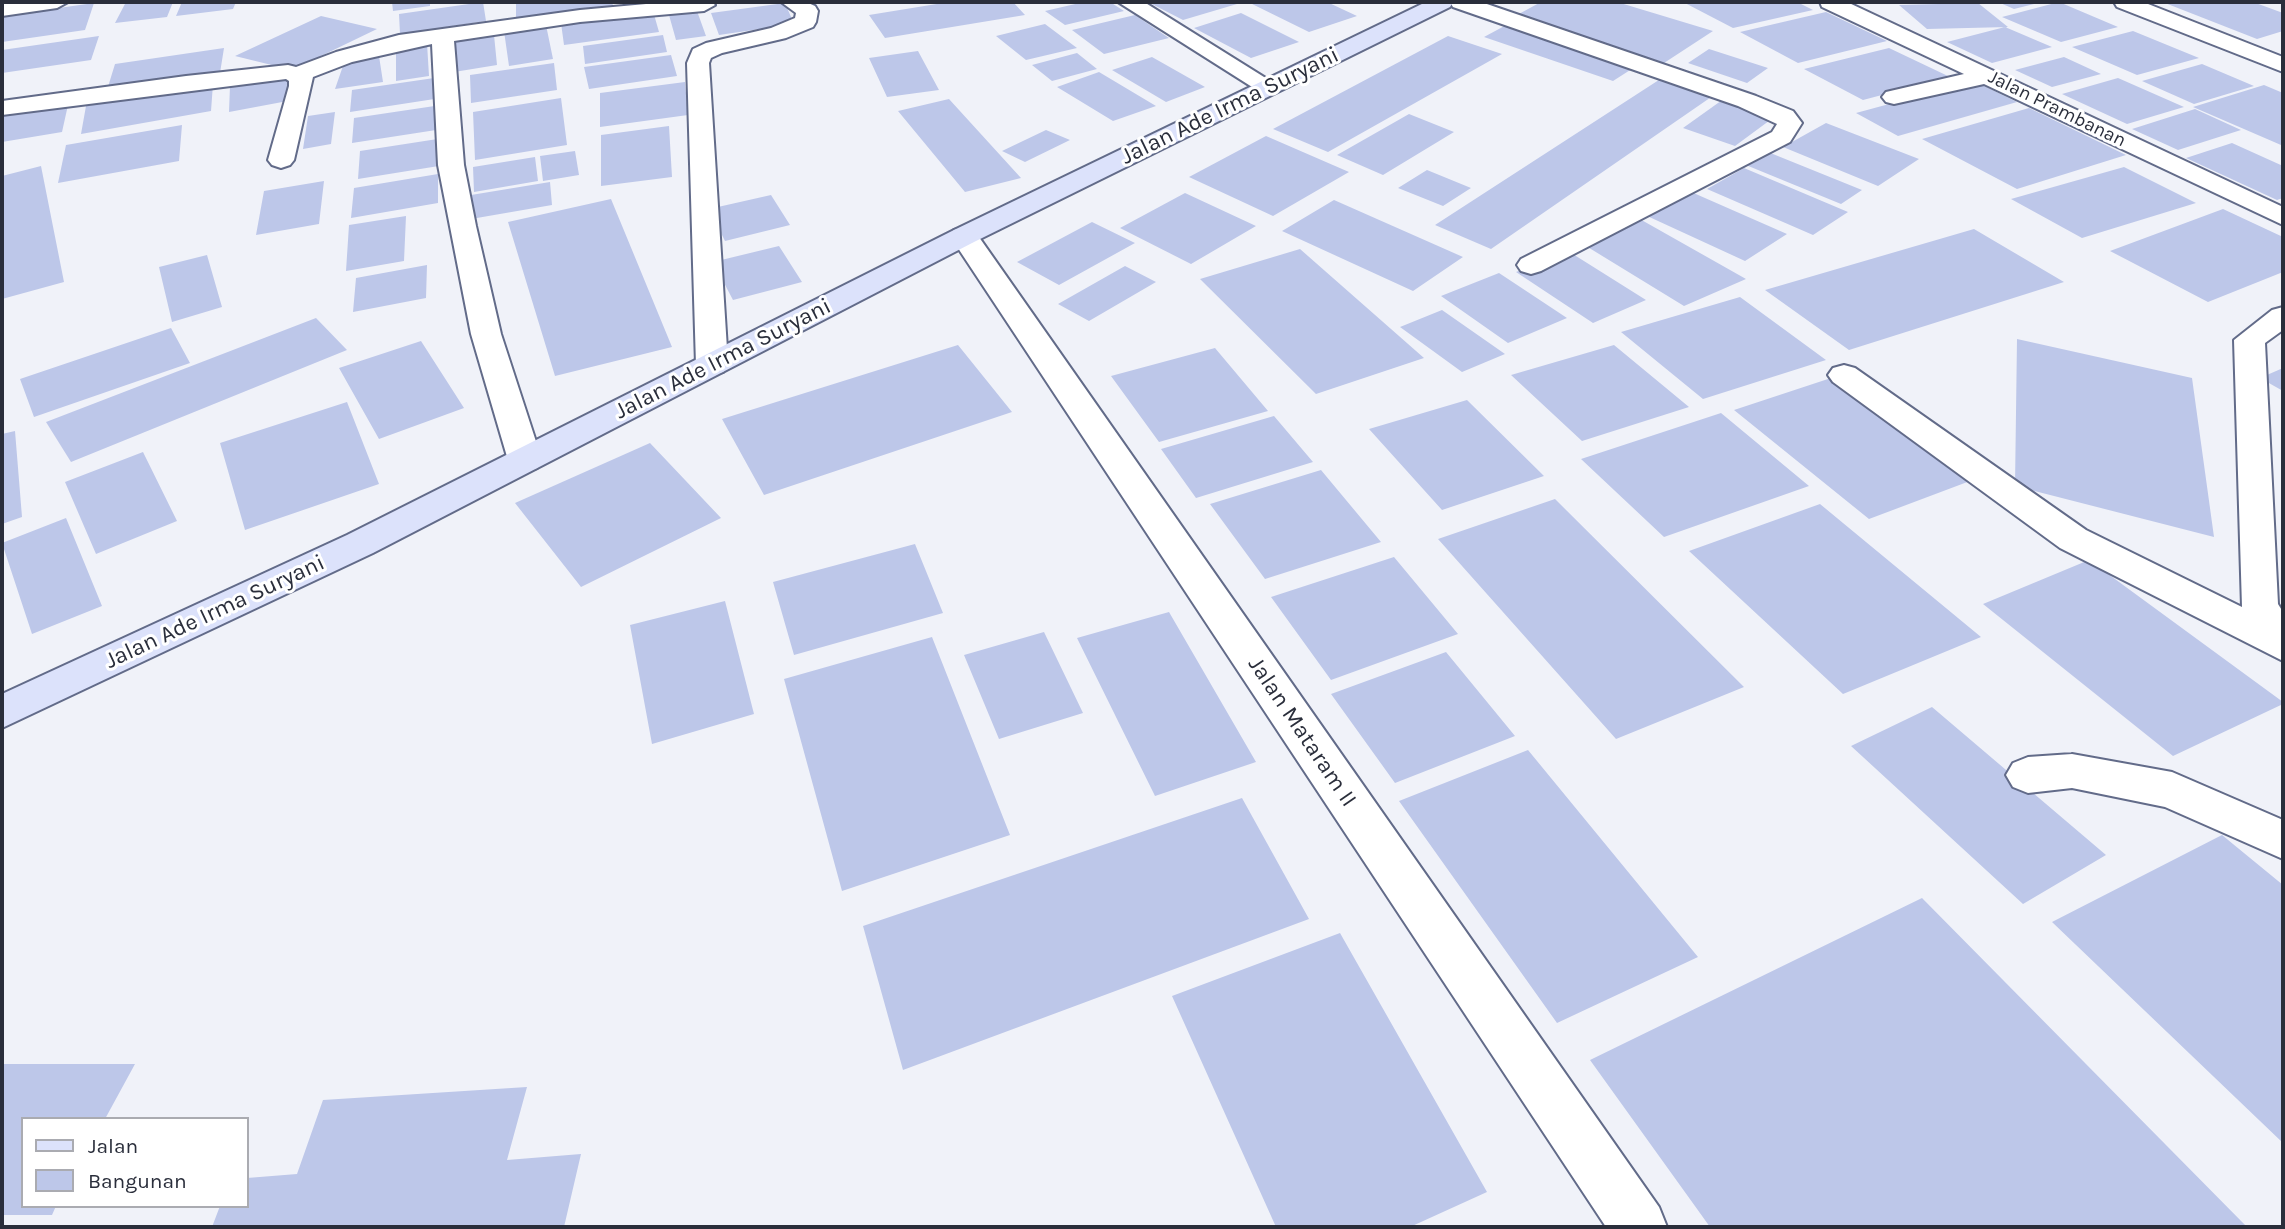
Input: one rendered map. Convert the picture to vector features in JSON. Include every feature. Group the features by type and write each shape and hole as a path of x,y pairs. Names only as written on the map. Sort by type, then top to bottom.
{"main road":[{"name":"Jalan Ade Irma Suryani","path":"2,712 360,544 964,236 1441,2"}],"street":[{"path":"2,10 57,2"},
{"path":"712,365 698,63 701,54 714,48 778,33 806,22 807,11 791,2"},
{"path":"1129,2 1268,87"},
{"path":"1461,2 1747,101 1784,116 1790,123 1781,136 1531,265"},
{"name":"Jalan Prambanan","path":"1830,2 2283,217"},
{"path":"2125,2 2283,65"},
{"path":"2,108 269,73 297,75 368,49 443,36 580,16 704,5"},
{"path":"443,36 451,165 462,226 486,334 526,460"},
{"path":"281,160 299,101 301,77 297,75"},
{"path":"1894,97 1988,76"},
{"name":"Jalan Mataram II","path":"964,236 1639,1227"},
{"path":"2281,645 2259,604 2249,340 2283,316"},
{"path":"1844,375 2073,539 2281,645"},
{"path":"2028,775 2072,771 2172,790 2283,840"}],"building":[{"path":"126,2 173,2 167,17 115,23"},
{"path":"182,2 236,2 233,9 176,16"},
{"path":"392,2 430,2 430,6 393,11"},
{"path":"483,2 486,21 400,34 399,14"},
{"path":"516,2 612,2 614,9 516,22"},
{"path":"949,2 1013,2 1025,15 885,38 869,15"},
{"path":"1084,2 1110,2 1124,11 1065,25 1045,11"},
{"path":"1148,2 1233,2 1237,4 1183,20"},
{"path":"1248,2 1327,2 1357,16 1309,32"},
{"path":"1541,2 1617,2 1713,31 1664,63 1517,15"},
{"path":"1683,2 1797,2 1813,10 1733,28"},
{"path":"1998,2 2038,2 2038,3 2014,9"},
{"path":"2059,2 2118,27 2061,42 2002,17"},
{"path":"2253,2 2283,13 2283,31 2257,39 2165,3"},
{"path":"94,3 85,30 2,42 2,16"},
{"path":"785,3 794,24 719,35 711,13"},
{"path":"1978,3 2008,27 1927,29 1899,5"},
{"path":"653,11 659,32 564,45 561,23"},
{"path":"697,11 706,36 676,40 669,15"},
{"path":"1826,12 1887,41 1798,63 1740,32"},
{"path":"1241,13 1299,42 1251,58 1194,28"},
{"path":"1135,15 1169,38 1104,54 1072,30"},
{"path":"321,16 377,29 292,70 235,56"},
{"path":"1510,23 1638,65 1613,81 1484,37"},
{"path":"1045,24 1077,48 1026,60 996,36"},
{"path":"546,25 553,59 509,66 504,31"},
{"path":"2005,27 2052,47 1992,63 1947,42"},
{"path":"2133,31 2199,58 2137,75 2072,47"},
{"path":"494,35 497,65 448,73 446,42"},
{"path":"663,35 667,52 585,64 583,46"},
{"path":"99,36 91,60 2,73 2,50"},
{"path":"1448,36 1502,54 1328,152 1273,129"},
{"path":"427,43 429,76 396,81 396,48"},
{"path":"224,48 220,73 107,90 115,64"},
{"path":"1889,48 1950,77 1863,100 1804,69"},
{"path":"1709,49 1768,68 1747,83 1688,63"},
{"path":"918,51 939,90 887,97 869,58"},
{"path":"1077,53 1097,69 1052,81 1032,65"},
{"path":"671,55 677,76 589,89 584,67"},
{"path":"379,56 383,82 335,89 344,63"},
{"path":"1152,57 1205,87 1166,102 1112,70"},
{"path":"2064,57 2101,74 2052,87 2015,70"},
{"path":"554,63 557,90 471,103 470,75"},
{"path":"2202,64 2254,86 2194,104 2142,81"},
{"path":"1099,72 1156,106 1113,121 1057,87"},
{"path":"293,75 293,100 229,112 230,86"},
{"path":"1665,76 1717,93 1491,249 1435,225"},
{"path":"441,77 441,98 350,112 352,90"},
{"path":"2118,78 2184,107 2127,124 2062,94"},
{"path":"1974,81 2017,102 1898,136 1856,113"},
{"path":"685,82 688,115 600,127 600,93"},
{"path":"213,84 211,111 81,134 86,106"},
{"path":"2264,85 2283,93 2281,145 2193,107"},
{"path":"561,98 567,145 475,160 473,112"},
{"path":"1725,98 1777,115 1735,146 1683,128"},
{"path":"949,99 1021,178 965,192 898,111"},
{"path":"448,104 449,128 352,143 354,118"},
{"path":"68,105 62,132 2,142 2,116"},
{"path":"2029,108 2126,155 2017,189 1922,139"},
{"path":"2195,109 2241,130 2178,150 2132,129"},
{"path":"335,112 331,144 303,149 308,116"},
{"path":"1409,114 1454,132 1383,175 1337,155"},
{"path":"1826,123 1919,159 1878,186 1783,147"},
{"path":"182,125 179,161 58,183 66,145"},
{"path":"669,126 672,177 601,186 601,135"},
{"path":"1046,130 1070,140 1025,162 1002,151"},
{"path":"1266,136 1349,172 1273,216 1189,177"},
{"path":"444,138 445,165 358,179 360,151"},
{"path":"2232,143 2283,166 2283,198 2277,200 2186,158"},
{"path":"1763,150 1862,190 1841,204 1741,163"},
{"path":"575,151 579,175 543,181 540,156"},
{"path":"535,157 538,181 474,192 473,167"},
{"path":"41,166 64,282 2,299 2,176"},
{"path":"2124,167 2196,203 2082,238 2011,199"},
{"path":"1744,168 1848,212 1813,235 1707,189"},
{"path":"1427,170 1471,188 1443,206 1398,188"},
{"path":"438,174 438,203 351,218 354,188"},
{"path":"324,181 319,224 256,235 264,191"},
{"path":"550,182 552,205 471,219 471,195"},
{"path":"1689,191 1787,234 1745,261 1645,215"},
{"path":"1185,193 1256,226 1191,264 1120,228"},
{"path":"771,195 790,225 725,241 709,209"},
{"path":"611,199 672,347 555,376 508,222"},
{"path":"1334,200 1463,257 1413,291 1282,231"},
{"path":"2223,209 2283,237 2283,272 2208,302 2110,251"},
{"path":"406,216 404,261 346,271 349,225"},
{"path":"1638,218 1746,279 1684,306 1586,246"},
{"path":"1092,222 1135,243 1059,285 1017,262"},
{"path":"1974,229 2064,282 1849,350 1765,290"},
{"path":"779,246 802,282 733,300 713,262"},
{"path":"1300,249 1424,358 1316,394 1200,279"},
{"path":"1568,251 1646,300 1593,323 1516,272"},
{"path":"207,255 222,307 172,322 159,267"},
{"path":"427,265 426,298 353,312 356,278"},
{"path":"1125,266 1156,282 1089,321 1058,304"},
{"path":"1499,273 1567,318 1508,343 1441,296"},
{"path":"1740,297 1826,360 1703,399 1621,332"},
{"path":"1442,310 1505,354 1462,372 1400,327"},
{"path":"316,318 347,350 71,462 46,422"},
{"path":"171,328 190,363 34,417 20,379"},
{"path":"2017,339 2192,378 2214,537 2015,486"},
{"path":"421,341 464,408 379,439 339,368"},
{"path":"958,345 1012,412 764,495 722,419"},
{"path":"1614,345 1689,407 1582,441 1511,375"},
{"path":"1215,348 1268,411 1159,442 1111,376"},
{"path":"2283,368 2283,391 2260,378"},
{"path":"1831,378 1970,481 1869,519 1734,410"},
{"path":"1467,400 1544,476 1442,510 1369,429"},
{"path":"347,402 379,484 245,530 220,443"},
{"path":"1721,413 1809,486 1664,537 1581,459"},
{"path":"1274,416 1313,462 1196,498 1161,449"},
{"path":"15,431 22,517 2,524 2,434"},
{"path":"650,443 721,518 581,587 515,503"},
{"path":"143,452 177,521 96,554 65,482"},
{"path":"1321,470 1381,542 1265,579 1210,504"},
{"path":"1555,499 1744,687 1616,739 1438,539"},
{"path":"1820,504 1981,637 1843,694 1689,551"},
{"path":"66,518 102,606 32,634 2,543"},
{"path":"915,544 943,613 794,655 773,582"},
{"path":"1394,557 1458,634 1331,680 1271,597"},
{"path":"2089,560 2283,704 2173,756 1983,604"},
{"path":"725,601 754,714 652,744 630,625"},
{"path":"1169,612 1256,762 1155,796 1077,638"},
{"path":"1044,632 1083,713 999,739 964,655"},
{"path":"932,637 1010,835 842,891 784,679"},
{"path":"1446,652 1515,736 1395,783 1331,694"},
{"path":"1932,707 2106,855 2023,904 1851,746"},
{"path":"1528,750 1698,957 1557,1023 1399,801"},
{"path":"1242,798 1309,919 903,1070 863,926"},
{"path":"2222,835 2283,885 2283,1143 2052,922"},
{"path":"1922,898 2247,1227 1710,1227 1590,1060"},
{"path":"1340,933 1487,1192 1410,1227 1276,1227 1172,996"},
{"path":"2,1064 135,1064 106,1117 21,1117 21,1208 55,1208 52,1215 2,1215"},
{"path":"527,1087 507,1160 581,1154 564,1227 212,1227 219,1208 248,1208 248,1178 297,1174 323,1100"}]}
